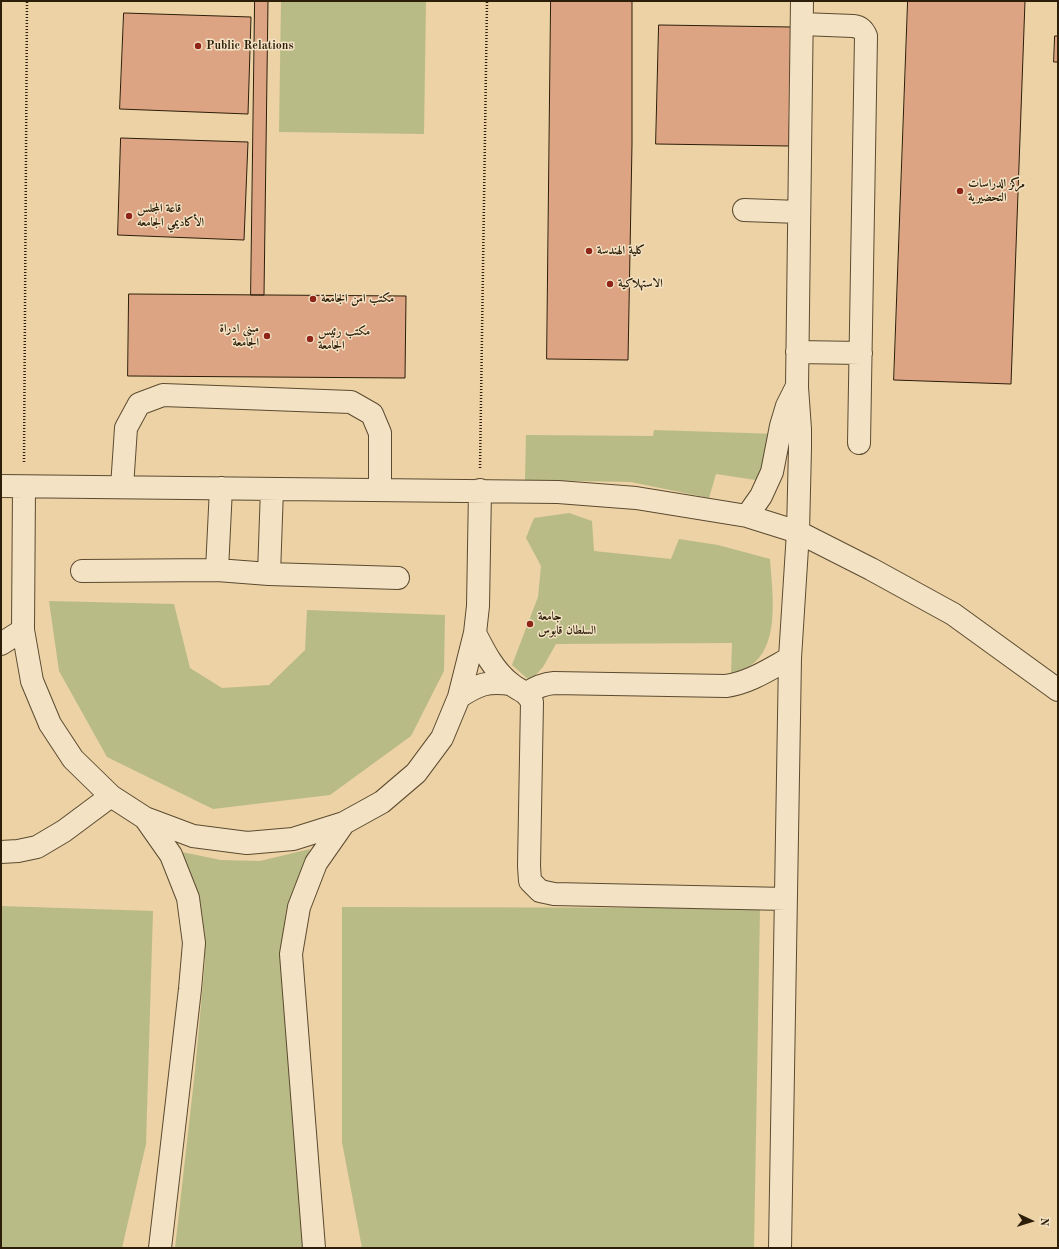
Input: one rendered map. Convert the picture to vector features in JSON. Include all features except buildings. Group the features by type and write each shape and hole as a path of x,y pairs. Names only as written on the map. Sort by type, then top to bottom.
{"lane":[{"path":"780,1248 790,658 798,532 800,428 797,387 797,352 802,1"},
{"path":"802,24 859,27 864,30 866,36 859,443"},
{"path":"744,210 799,212"},
{"path":"797,352 861,353"},
{"path":"747,516 761,496 772,472 781,426 787,406 797,387"},
{"path":"122,487 126,428 139,404 163,395 352,402 372,414 380,433 380,489"},
{"path":"1,486 558,492 636,498 747,516 798,532 871,569 953,614 1058,690"},
{"path":"24,487 23,630 32,681 50,724 74,759 112,796 145,818 193,836 247,843 293,839 344,823 382,802 416,773 442,738 459,697 475,633 478,606 480,490"},
{"path":"217,570 221,488"},
{"path":"269,574 272,489"},
{"path":"82,571 217,570 269,574 398,578"},
{"path":"1,644 23,630"},
{"path":"475,633 484,652 496,669 532,702 529,866 530,881 540,892 554,894 786,900"},
{"path":"459,697 475,687 492,682 519,689 535,688 544,684 554,683 726,686 734,685 750,679 790,658"},
{"path":"1,852 37,848 64,831 112,796"},
{"path":"145,818 171,855 174,862 188,898 194,943 160,1248"},
{"path":"314,1248 291,954 299,907 316,863 344,823"}],"path":[{"path":"24,487 27,1"},
{"path":"480,490 487,1"}],"green space":[{"path":"281,1 426,1 424,134 279,132"},
{"path":"654,430 778,434 762,481 716,474 709,498 631,482 525,480 526,435 653,436"},
{"path":"569,513 592,521 594,551 671,559 679,539 718,545 770,559 773,613 768,641 763,652 753,664 731,676 732,643 556,644 543,667 530,681 512,665 538,597 541,566 526,538 534,518"},
{"path":"49,601 174,604 190,668 222,688 269,685 305,650 307,610 445,615 444,671 411,736 330,795 213,809 107,757 59,671"},
{"path":"310,849 286,911 281,964 303,1248 175,1248 195,1071 205,961 202,912 177,851 221,860 260,861"},
{"path":"1,906 153,911 146,1144 122,1248 1,1248"},
{"path":"342,907 760,908 754,1248 362,1248 342,1142"}],"place":[{"name":"Public Relations","path":"198,46"},
{"name":"مركز الدراسات التحضيرية","path":"960,191"},
{"name":"قاعة المجلس الأكاديمي الجامعه","path":"129,216"},
{"name":"كلية الهندسة","path":"589,251"},
{"name":"الاستهلاكية","path":"610,284"},
{"name":"مكتب امن الجامعة","path":"313,299"},
{"name":"مبنى ادراة الجامعة","path":"267,336"},
{"name":"مكتب رئيس الجامعة","path":"310,339"},
{"name":"جامعة السلطان قابوس","path":"530,624"}]}
